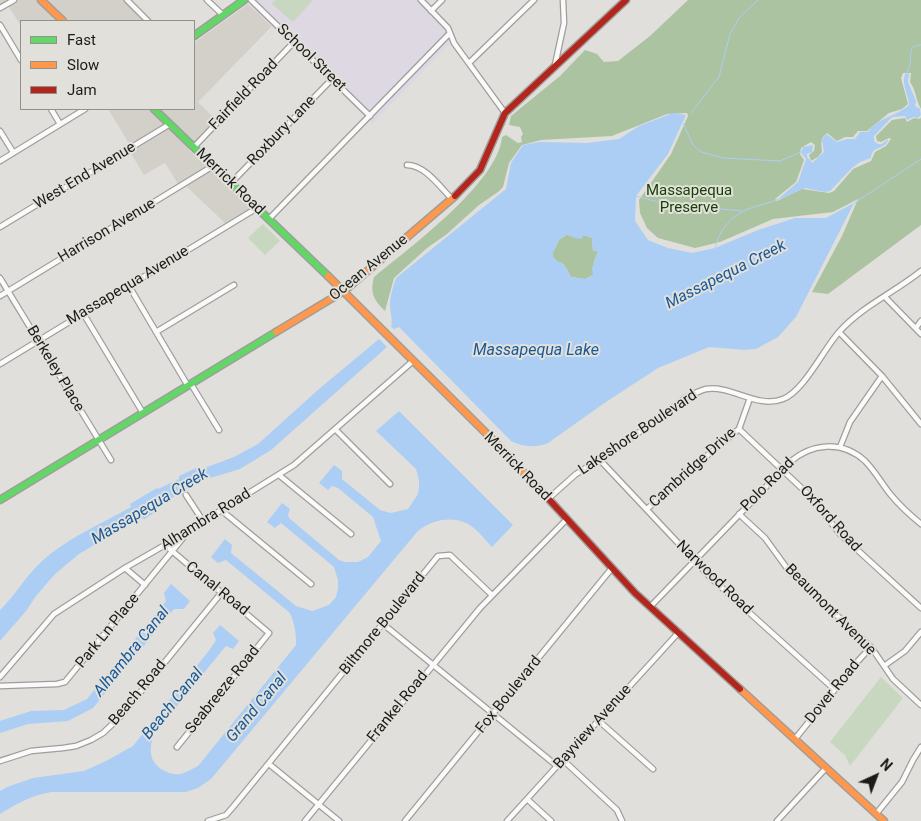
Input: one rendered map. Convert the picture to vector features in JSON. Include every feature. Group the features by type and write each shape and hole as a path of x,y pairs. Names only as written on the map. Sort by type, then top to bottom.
{"main road":[{"path":"42,0 62,20"},
{"path":"195,35 244,0"},
{"name":"Ocean Avenue","path":"0,500 344,291 452,199 480,170 505,113 626,0"},
{"name":"Merrick Road","path":"155,110 344,291 496,443 650,607 880,818"}],"street":[{"path":"0,8 14,0"},
{"path":"127,0 147,20"},
{"path":"207,0 223,15"},
{"name":"School Street","path":"251,0 370,116"},
{"path":"421,0 448,28 454,43 505,113"},
{"path":"431,11 442,0"},
{"path":"469,63 534,0"},
{"path":"555,67 564,23 563,0"},
{"path":"0,25 20,58"},
{"path":"269,219 450,33"},
{"name":"Fairfield Road","path":"194,147 294,42"},
{"path":"560,45 568,54"},
{"name":"Roxbury Lane","path":"231,183 332,79"},
{"path":"52,110 60,124"},
{"path":"0,160 83,110"},
{"name":"West End Avenue","path":"0,227 170,124"},
{"path":"0,131 13,152"},
{"path":"407,165 418,166 422,169 452,199"},
{"name":"Harrison Avenue","path":"0,296 213,166"},
{"name":"Massapequa Avenue","path":"0,364 257,208"},
{"name":"Lakeshore Boulevard","path":"548,499 576,474 614,451 685,398 697,392 706,389 721,389 762,401 774,402 792,395 839,332 853,319 921,271"},
{"name":"Berkeley Place","path":"0,278 111,460"},
{"path":"156,332 234,285"},
{"path":"128,286 219,430"},
{"path":"885,297 921,334"},
{"path":"83,313 143,413"},
{"path":"916,328 921,322"},
{"path":"839,332 882,376 921,424"},
{"name":"Alhambra Road","path":"0,678 54,614 125,568 294,465 414,361"},
{"path":"882,376 850,422 840,447 856,454 866,462 896,501 921,524"},
{"name":"Cambridge Drive","path":"647,510 692,468 739,429 750,398"},
{"path":"335,429 390,484"},
{"name":"Oxford Road","path":"739,429 811,496 840,534 921,608"},
{"name":"Polo Road","path":"650,607 793,459 806,451 824,447 840,447"},
{"name":"Narwood Road","path":"600,460 694,561 834,689"},
{"path":"279,475 351,534"},
{"path":"186,495 203,521"},
{"path":"221,510 311,584"},
{"name":"Beaumont Avenue","path":"740,514 765,538 789,570 871,647 897,683 921,705"},
{"path":"492,595 567,519"},
{"name":"Park Ln Place","path":"0,686 57,684 65,682 191,528"},
{"name":"Canal Road","path":"164,545 269,632"},
{"name":"Biltmore Boulevard","path":"221,821 438,556 450,554 492,595"},
{"path":"125,568 145,585"},
{"name":"Fox Boulevard","path":"405,821 612,568"},
{"name":"Beach Road","path":"0,761 31,751 76,746 103,733 121,716 222,592"},
{"name":"Frankel Road","path":"306,821 492,595"},
{"path":"383,624 557,766"},
{"name":"Seabreeze Road","path":"177,746 269,632"},
{"name":"Bayview Avenue","path":"507,821 679,632"},
{"path":"884,666 906,651 921,632"},
{"name":"Dover Road","path":"795,739 834,689 871,647"},
{"path":"599,721 653,769"},
{"path":"880,818 921,748"},
{"path":"563,760 617,810 622,821"},
{"path":"269,764 339,821"},
{"path":"776,821 826,768"},
{"path":"527,799 551,821"},
{"path":"208,821 226,815"}],"shaded area":[{"path":"0,0 123,0 144,20 20,20 20,24 6,2 0,5"},
{"path":"253,0 427,0 450,25 456,37 372,124 248,4"},
{"path":"248,4 272,26 198,102 216,120 189,150 252,210 226,224 186,186 181,189 165,163 144,175 130,152 133,150 109,110 195,110 195,42"}],"green space":[{"path":"275,0 313,0 293,22 272,4"},
{"name":"Massapequa Preserve","path":"688,0 921,0 921,109 910,82 911,73 903,73 901,78 908,104 902,109 889,113 867,131 858,131 853,137 845,137 837,141 827,133 822,139 822,152 811,161 809,155 814,151 815,145 811,142 801,148 800,154 804,160 796,182 775,199 777,201 802,189 829,193 834,191 853,169 871,161 875,152 886,146 891,139 889,138 881,142 877,141 876,136 892,120 905,118 907,122 914,118 920,119 921,117 921,225 828,294 812,292 842,236 858,199 833,212 773,219 720,242 695,248 658,238 647,228 640,213 639,200 671,154 688,116 687,113 667,114 612,136 541,140 522,145 509,163 503,187 479,205 447,234 427,248 394,278 385,311 373,296 374,277 429,232 469,194 497,155 502,137 506,135 518,143 522,142 521,137 523,134 520,127 509,125 511,116 560,76 585,50 597,54 604,62 618,61 650,36"},
{"path":"263,224 280,241 265,255 248,238"},
{"path":"566,235 584,235 592,238 593,251 598,251 594,262 593,275 585,279 571,277 564,265 556,261 552,254 559,240"},
{"path":"881,677 903,698 850,766 845,755 830,742"}],"water":[{"path":"909,73 908,82 916,101 915,106 920,109 921,115 918,118 914,117 907,120 905,116 892,117 874,136 874,141 878,144 882,144 888,139 888,141 873,151 871,158 860,162 852,168 830,191 825,192 805,188 777,200 798,182 806,159 801,153 803,147 813,145 812,152 807,154 812,163 824,152 822,140 826,134 837,142 855,139 860,132 868,132 877,123 909,105 904,78 905,74"},
{"name":"Massapequa Lake","path":"673,113 686,115 668,154 636,196 635,221 648,240 668,248 692,253 715,248 758,230 795,218 826,218 854,203 796,317 778,337 756,349 744,350 709,347 658,368 548,443 525,446 516,443 511,441 399,327 394,329 391,327 390,302 396,278 506,189 511,163 523,145 540,142 587,143 619,139 639,126","holes":["566,235 579,239 584,235 592,238 593,251 598,251 592,268 593,275 585,279 571,277 564,265 553,257 552,254 559,240"]},
{"path":"379,339 387,347 271,450 240,469 200,481 155,508 155,512 145,519 139,518 79,554 55,574 0,641 0,610 32,571 47,557 69,541 131,507 130,504 157,488 179,479 179,476 198,467 199,470 234,457 258,444 319,389"},
{"path":"399,411 513,525 492,547 475,529 461,521 438,521 423,527 211,779 198,788 186,792 51,792 24,800 0,814 0,791 7,787 33,778 84,771 133,746 211,648 216,640 213,633 220,625 239,641 233,649 226,646 154,734 151,745 151,755 155,764 167,772 180,774 198,766 296,645 295,629 290,613 226,560 218,563 211,557 225,539 232,545 231,553 296,606 312,611 329,605 336,597 338,588 334,567 281,523 275,528 267,522 282,503 290,509 289,518 339,560 358,562 368,557 381,541 373,517 338,488 332,486 328,490 319,483 334,465 342,471 342,479 380,510 391,513 408,509 418,494 419,480 416,469 376,431"},
{"name":"Alhambra Canal","path":"171,584 190,601 184,609 174,609 93,708 68,721 28,724 0,733 0,721 31,711 64,710 87,699 166,601 164,593"}],"waterway":[{"path":"691,113 719,77 730,34 739,18 758,0"},
{"path":"907,73 911,51 917,45 921,45"},
{"path":"683,123 693,145 701,152 724,158 780,161 801,152"},
{"name":"Massapequa Creek","path":"853,204 921,159"},
{"path":"635,196 690,210 711,208 742,211"},
{"path":"715,249 722,232 729,222 739,214 778,199"}],"traffic: fast":[{"path":"195,35 244,0"},
{"path":"155,110 328,276"},
{"path":"0,500 276,332"}],"traffic: slow":[{"path":"41,0 62,20"},
{"path":"276,332 344,291 455,196"},
{"path":"328,276 496,443 544,494"},
{"path":"740,689 884,821"}],"traffic: jam":[{"path":"455,196 480,170 505,113 626,0"},
{"path":"544,494 635,593 740,689"}],"water label":[{"name":"Beach Canal","path":"173,704"},
{"name":"Grand Canal","path":"257,708"}]}
